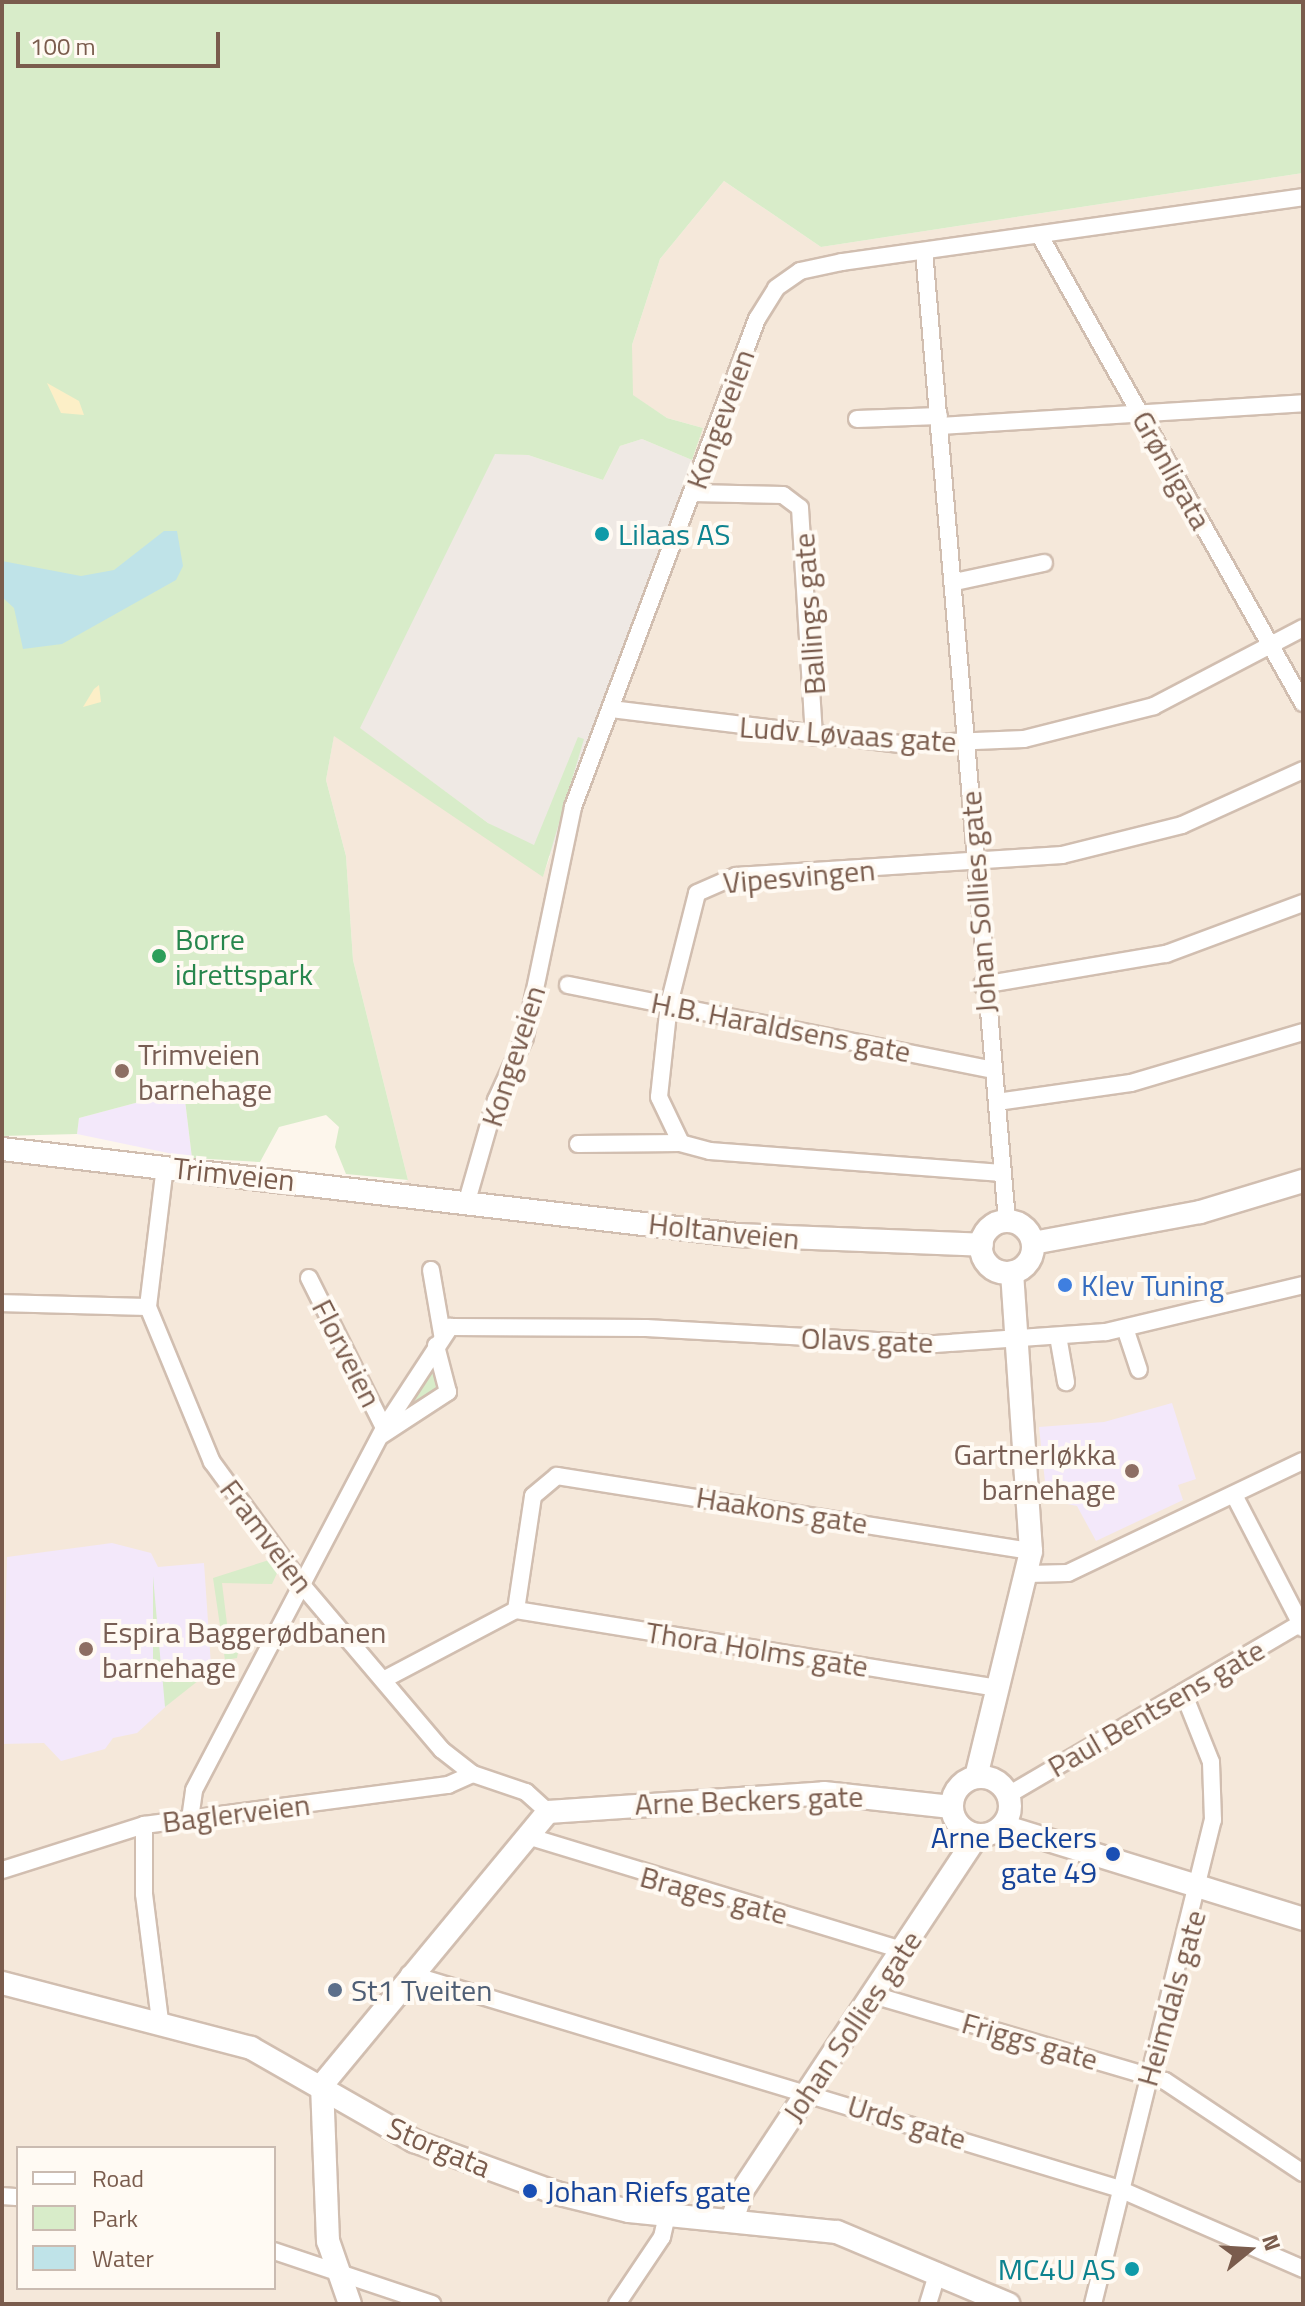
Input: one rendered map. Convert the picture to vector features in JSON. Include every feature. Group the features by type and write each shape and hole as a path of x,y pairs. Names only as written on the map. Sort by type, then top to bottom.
{"main road":[{"name":"Trimveien","path":"2,1149 467,1201"},
{"path":"1033,1243 1200,1212 1303,1181"},
{"name":"Holtanveien","path":"467,1201 737,1235 982,1245"},
{"path":"1007,1221 1027,1230 1033,1243 1028,1262 1012,1273 988,1264 982,1245 992,1226 1007,1221"},
{"path":"1012,1273 1031,1551 1028,1574 976,1777 958,1788 951,1807 959,1826 977,1836 1003,1826 1303,1919"},
{"path":"976,1777 999,1783 1008,1795 1003,1826"},
{"name":"Arne Beckers gate","path":"548,1812 824,1793 951,1807"},
{"path":"350,2304 334,2270 322,2085 409,1974 548,1812"},
{"name":"Johan Sollies gate","path":"732,2220 742,2191 977,1836"},
{"name":"Storgata","path":"2,1983 160,2021 251,2048 322,2085 414,2141 595,2206 837,2232 938,2271 1008,2304"}],"street":[{"name":"Kongeveien","path":"467,1201 496,1100 525,1037 573,807 757,319 776,288 814,267 1303,197"},
{"name":"Grønligata","path":"1040,236 1303,703"},
{"name":"Johan Sollies gate","path":"924,251 968,743 972,864 982,985 997,1102 1007,1221"},
{"path":"857,419 939,421 1303,403"},
{"name":"Ballings gate","path":"693,493 783,495 800,508 814,737"},
{"path":"955,582 1044,563"},
{"name":"Ludv Løvaas gate","path":"611,709 814,737 968,743 1117,717 1273,649 1303,628"},
{"name":"Vipesvingen","path":"681,1143 659,1097 669,1004 689,904 707,885 736,876 972,864 1137,839 1226,809 1303,770"},
{"path":"982,985 1166,954 1303,903"},
{"name":"H.B. Haraldsens gate","path":"568,985 993,1070"},
{"path":"997,1102 1131,1083 1303,1032"},
{"path":"578,1144 681,1143 720,1152 1002,1173"},
{"name":"Framveien","path":"165,1166 148,1307 212,1462 302,1585 442,1750 473,1774 526,1792 548,1812"},
{"path":"383,1432 448,1392 431,1270"},
{"name":"Florveien","path":"309,1278 383,1432"},
{"name":"Olavs gate","path":"439,1340 490,1323 935,1344 1125,1328 1303,1285"},
{"path":"2,1303 148,1307"},
{"path":"1125,1328 1139,1370"},
{"path":"1058,1336 1066,1382"},
{"path":"190,1819 194,1790 383,1432 439,1340"},
{"path":"1028,1574 1068,1573 1303,1461"},
{"name":"Haakons gate","path":"516,1610 536,1487 566,1476 1031,1551"},
{"path":"1234,1495 1302,1624"},
{"path":"383,1680 516,1610"},
{"name":"Thora Holms gate","path":"516,1610 998,1688"},
{"name":"Paul Bentsens gate","path":"1008,1795 1302,1624"},
{"name":"Heimdals gate","path":"1093,2304 1117,2188 1202,1889 1214,1790 1211,1762 1183,1692"},
{"name":"Baglerveien","path":"2,1870 144,1825 448,1785 473,1774"},
{"path":"144,1825 144,1894 160,2021"},
{"name":"Brages gate","path":"527,1836 902,1950"},
{"name":"Urds gate","path":"409,1974 1117,2188 1303,2269"},
{"name":"Friggs gate","path":"873,1995 1148,2076 1210,2108 1303,2173"},
{"path":"617,2304 662,2237 667,2216"},
{"path":"276,2252 432,2304"},
{"path":"928,2304 938,2271"}],"shaded area":[{"path":"1303,173 1303,2304 2,2304 2,1157 376,1197 408,1180 353,960 346,856 326,780 334,735 543,876 703,428 667,418 632,395 632,345 660,259 724,181 821,247"},
{"path":"642,439 692,460 550,856 488,823 359,728 495,453 528,455 603,480 620,446"},
{"path":"154,1098 185,1100 192,1158 77,1134 79,1118"},
{"path":"1172,1403 1196,1479 1178,1485 1183,1500 1096,1541 1077,1506 1047,1500 1039,1427 1104,1422"},
{"path":"112,1543 151,1553 158,1567 204,1563 211,1665 137,1733 113,1738 105,1749 61,1761 44,1743 2,1744 7,1557"}],"green space":[{"path":"2,2 1303,2 1303,173 821,247 724,181 660,259 632,345 633,395 667,418 703,428 692,460 642,439 620,446 603,480 528,455 495,454 360,728 488,823 534,845 578,737 584,739 543,877 334,736 326,780 346,856 353,960 408,1180 346,1174 335,1147 339,1127 326,1115 279,1127 260,1162 192,1158 185,1100 154,1098 79,1118 77,1134 2,1136"},
{"path":"434,1368 437,1392 401,1419 425,1376"},
{"path":"269,1560 279,1569 272,1584 222,1583 230,1648 239,1647 237,1658 225,1660 213,1578"},
{"path":"153,1576 161,1666 153,1664"},
{"path":"208,1669 208,1673 165,1707 162,1673"}],"sand":[{"path":"47,383 79,401 84,415 61,413"},
{"path":"99,685 101,702 83,707 94,689"}],"water":[{"path":"164,531 177,531 183,566 176,580 62,644 23,649 14,608 2,597 2,561 81,576 114,570"}],"place":[{"name":"Lilaas AS","path":"602,534"},
{"name":"Borre idrettspark","path":"159,956"},
{"name":"Trimveien barnehage","path":"122,1071"},
{"name":"Klev Tuning","path":"1065,1285"},
{"name":"Gartnerløkka barnehage","path":"1132,1471"},
{"name":"Espira Baggerødbanen barnehage","path":"86,1649"},
{"name":"Arne Beckers gate 49","path":"1113,1854"},
{"name":"St1 Tveiten","path":"335,1990"},
{"name":"Johan Riefs gate","path":"530,2191"},
{"name":"MC4U AS","path":"1132,2269"}]}
